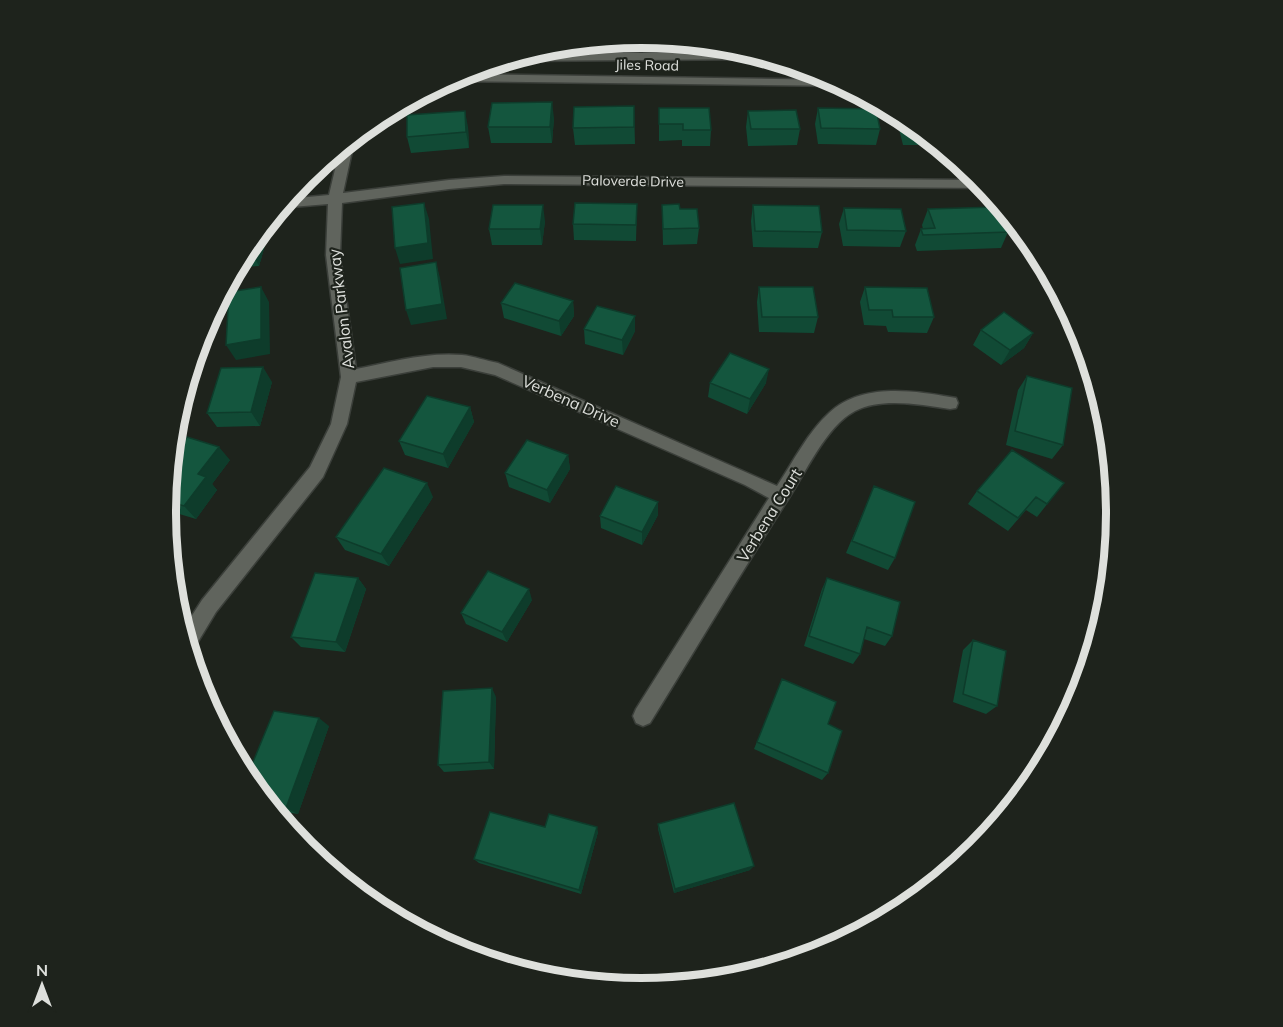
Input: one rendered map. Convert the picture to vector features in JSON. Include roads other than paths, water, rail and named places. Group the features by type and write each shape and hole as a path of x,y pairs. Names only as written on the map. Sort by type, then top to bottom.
{"street":[{"name":"Jiles Road","path":"551,57 732,57"},
{"name":"Jiles Road","path":"476,78 821,84"},
{"name":"Avalon Parkway","path":"192,634 209,606 317,472 339,424 349,377 333,255 336,201 345,155"},
{"name":"Paloverde Drive","path":"295,203 336,201 476,181 504,180 971,184"},
{"name":"Verbena Drive","path":"349,377 399,367 442,362 462,361 498,369 751,480 781,496"},
{"name":"Verbena Court","path":"643,716 829,423 849,406 870,400 923,398 950,403"}]}
